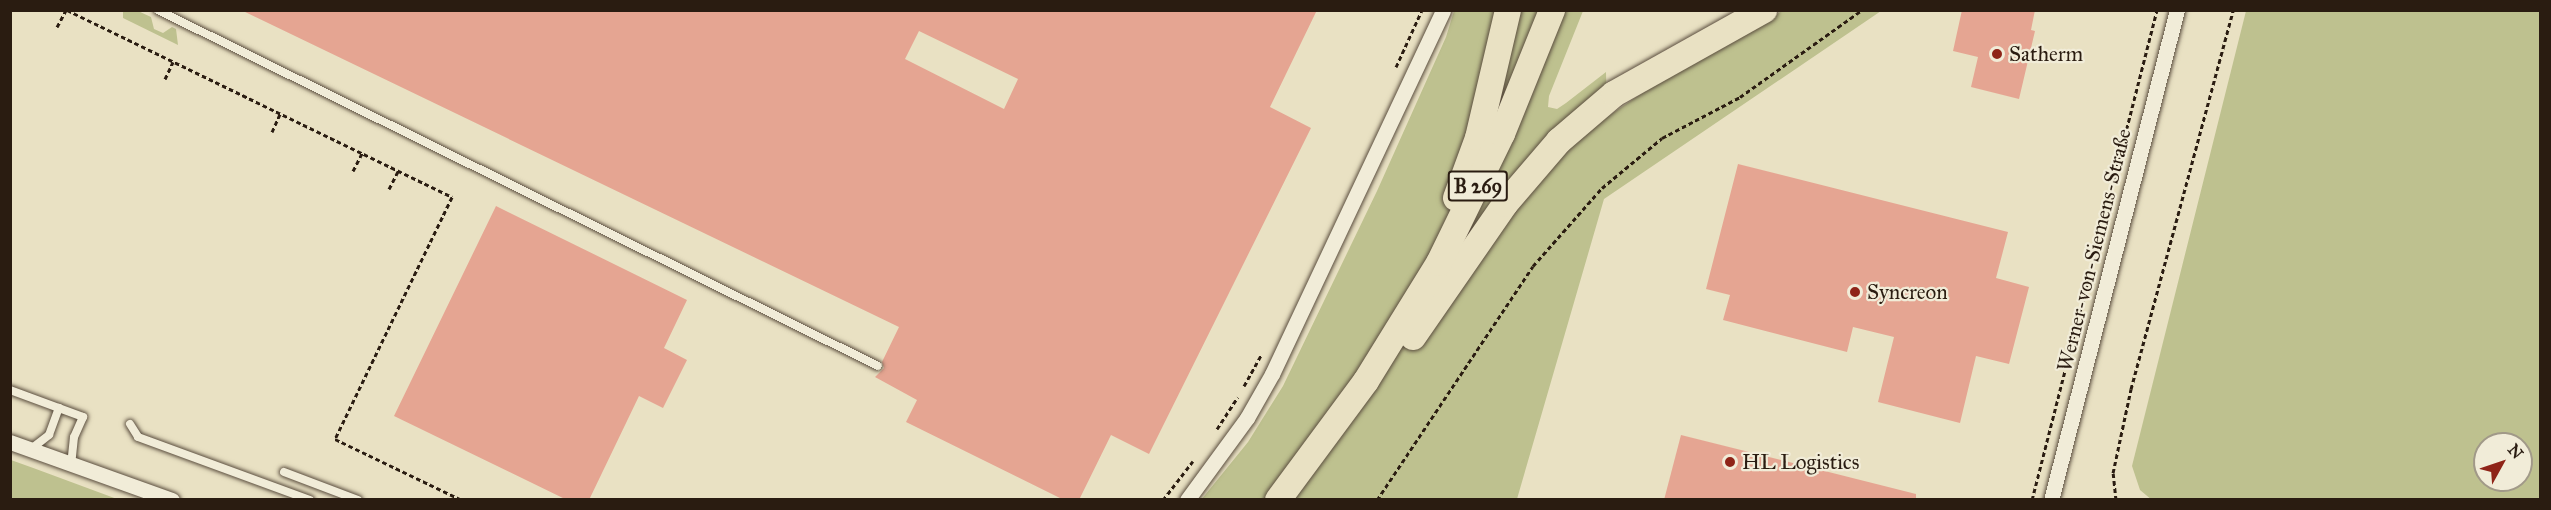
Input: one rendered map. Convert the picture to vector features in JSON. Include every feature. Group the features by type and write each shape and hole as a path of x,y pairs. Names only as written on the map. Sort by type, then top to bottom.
{"main road":[{"path":"1388,360 1432,258 1478,138 1508,10"},
{"name":"B 269","path":"1278,500 1388,360 1473,198 1552,10"},
{"path":"1297,500 1483,208 1564,10"},
{"path":"1388,360 1505,204 1559,141 1614,94 1764,10"}],"street":[{"path":"1187,500 1247,418 1272,374 1443,10"},
{"name":"Werner-von-Siemens-Straße","path":"2051,500 2177,10"},
{"path":"10,442 172,500"}],"lane":[{"path":"158,10 878,366"},
{"path":"10,390 83,417 74,437 71,464"},
{"path":"31,450 50,435 59,408"},
{"path":"130,424 138,437 310,500"},
{"path":"284,472 358,500"}],"path":[{"path":"57,27 66,10 452,197 335,439 462,500"},
{"path":"1395,69 1422,10"},
{"path":"1377,500 1533,266 1602,188 1662,138 1740,97 1862,10"},
{"path":"2032,500 2157,10"},
{"path":"2116,500 2113,472 2131,389 2233,10"},
{"path":"165,79 173,62"},
{"path":"272,132 280,114"},
{"path":"353,171 362,153"},
{"path":"389,189 398,171"},
{"path":"1213,434 1264,349"},
{"path":"1162,500 1194,459"}],"green space":[{"path":"123,11 138,11 151,17 154,29 163,33 172,27 176,29 178,45 123,18"},
{"path":"1454,11 1583,11 1549,96 1548,107 1557,109 1606,72 1607,117 1657,83 1782,11 1881,11 1604,199 1517,499 1201,500 1248,442 1283,386 1377,191 1446,37"},
{"path":"2246,11 2540,11 2540,499 2152,500 2140,490 2132,466"},
{"path":"11,460 36,469 117,499 11,499"}],"building":[{"path":"241,10 1317,10 1270,107 1311,128 1149,454 1111,435 1079,500 1064,500 906,422 917,400 875,377 884,368 882,362 899,327","holes":["919,31 1018,79 1004,109 905,59"]},
{"name":"Satherm","path":"1962,10 2035,10 2031,30 2035,31 2019,99 1971,87 1978,57 1953,51"},
{"name":"Syncreon","path":"1738,164 2008,232 1996,278 2029,287 2009,364 1976,356 1960,423 1878,402 1894,337 1853,327 1847,352 1723,320 1730,295 1706,289"},
{"path":"496,206 687,300 664,348 687,360 663,408 639,396 589,500 567,500 394,416"},
{"name":"HL Logistics","path":"1681,435 1916,494 1916,500 1664,500"}],"place":[{"name":"Satherm","path":"1997,54"},
{"name":"Syncreon","path":"1855,292"},
{"name":"HL Logistics","path":"1730,462"}]}
